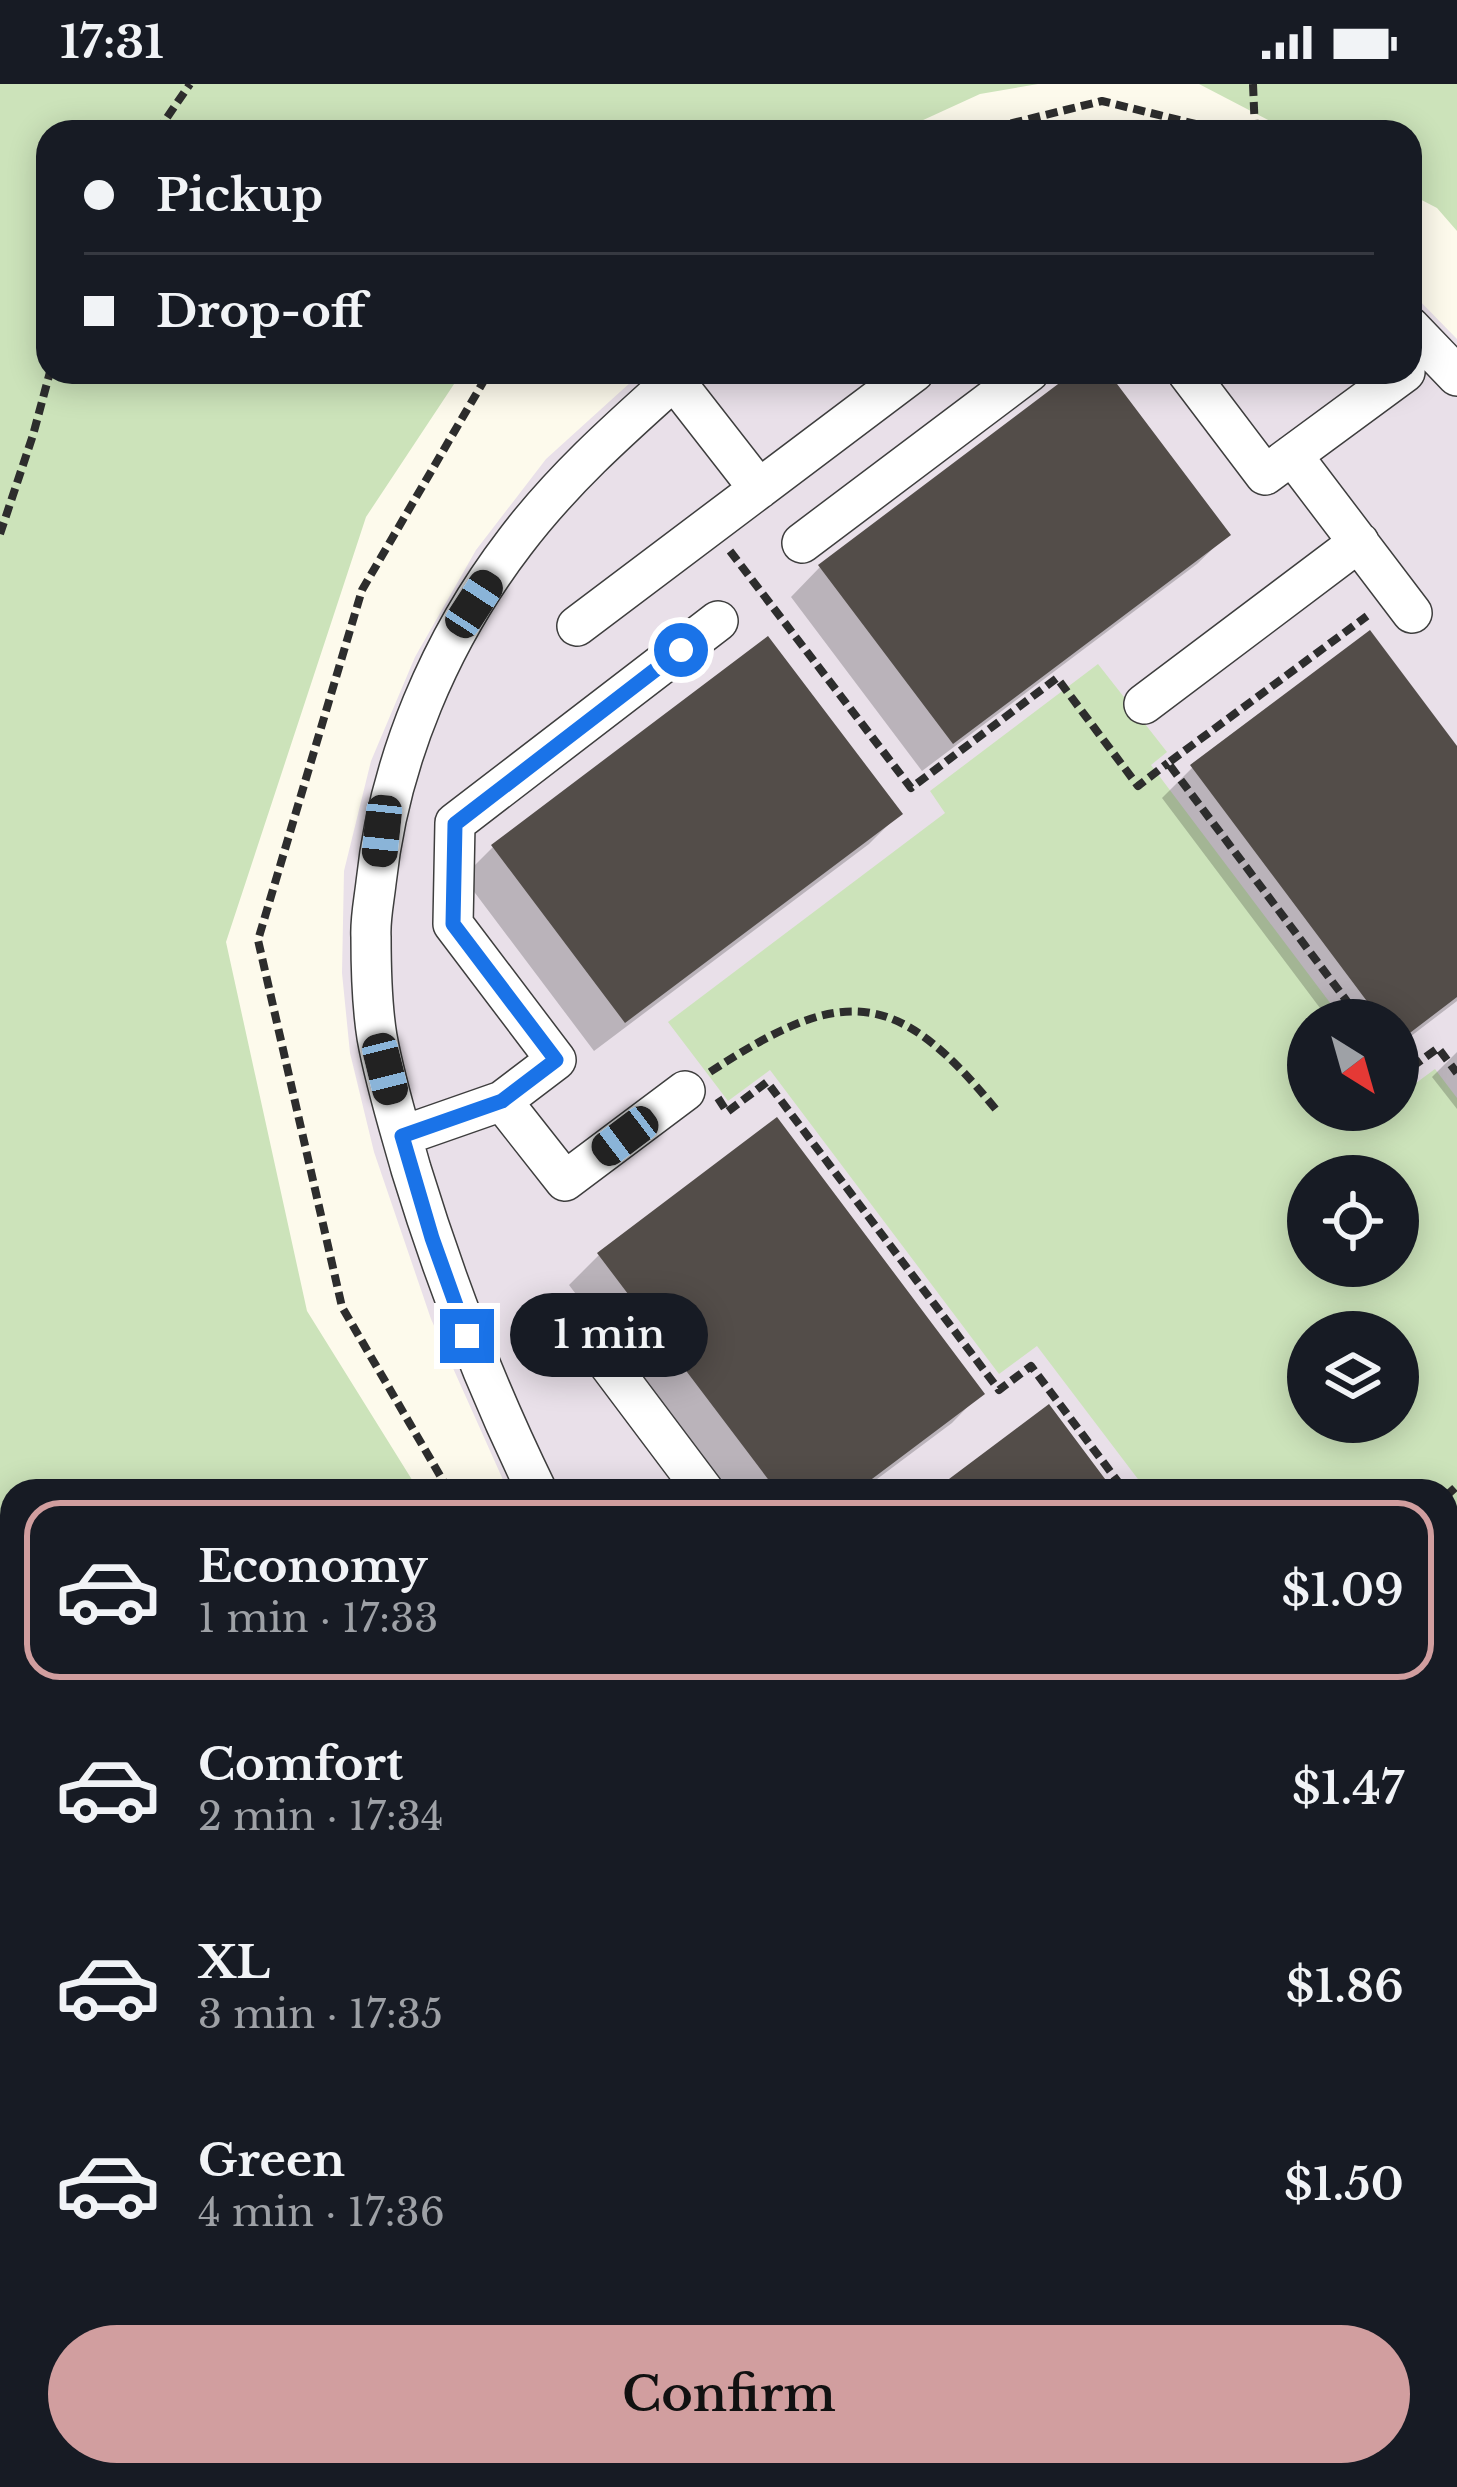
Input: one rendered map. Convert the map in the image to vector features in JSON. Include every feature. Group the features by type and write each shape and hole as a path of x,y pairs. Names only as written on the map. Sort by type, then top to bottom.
{"street":[{"path":"531,1479 467,1336 432,1238 376,1035 370,933 382,831 410,731 454,634 514,543 587,458 671,384"},
{"path":"686,384 759,489"},
{"path":"577,626 898,384"},
{"path":"802,543 1013,384"},
{"path":"1196,384 1265,475 1389,384"},
{"path":"1292,455 1405,603"},
{"path":"1144,704 1359,542"},
{"path":"402,1136 502,1101 556,1060 453,924 455,824 718,621"},
{"path":"502,1101 566,1181 694,1084"},
{"path":"580,1326 695,1479"}],"path":[{"path":"165,120 190,84"},
{"path":"1252,84 1254,120"},
{"path":"1023,120 1102,100 1181,120"},
{"path":"0,534 47,384"},
{"path":"711,525 911,788 1057,678 1138,786 1405,603"},
{"path":"1168,763 1345,999"},
{"path":"998,1112 941,1048 911,1026 879,1013 844,1011 805,1018 761,1039 694,1084 727,1112 767,1082 999,1390 1031,1366 1116,1479"},
{"path":"1419,1062 1438,1048 1457,1072"}],"shaded area":[{"path":"1422,303 1457,339 1457,1479 503,1479 431,1319 374,1152 350,1053 342,973 344,871 371,761 415,657 476,550 546,459 629,384 1422,384"}],"green space":[{"path":"0,84 1038,84 980,94 923,120 36,120 36,384 454,384 366,517 226,942 307,1311 412,1479 0,1479"},
{"path":"1199,84 1457,84 1457,231 1437,208 1422,200 1422,120 1268,120"},
{"path":"1098,664 1167,752 1151,765 1327,999 1287,999 1287,1131 1419,1131 1419,1081 1435,1069 1457,1098 1457,1479 1138,1479 1037,1346 999,1374 770,1070 728,1101 668,1022 945,813 930,791"}],"building":[{"path":"1058,384 1117,384 1231,535 953,744 818,565"},
{"path":"1370,630 1457,746 1457,997 1419,1026 1419,999 1365,999 1190,765"},
{"path":"768,636 903,814 625,1023 491,845"},
{"path":"777,1117 985,1394 872,1479 768,1479 597,1253"},
{"path":"1049,1404 1105,1479 949,1479"}],"route":[{"path":"467,1336 402,1136 502,1101 556,1060 453,924 455,824 681,650"}]}
